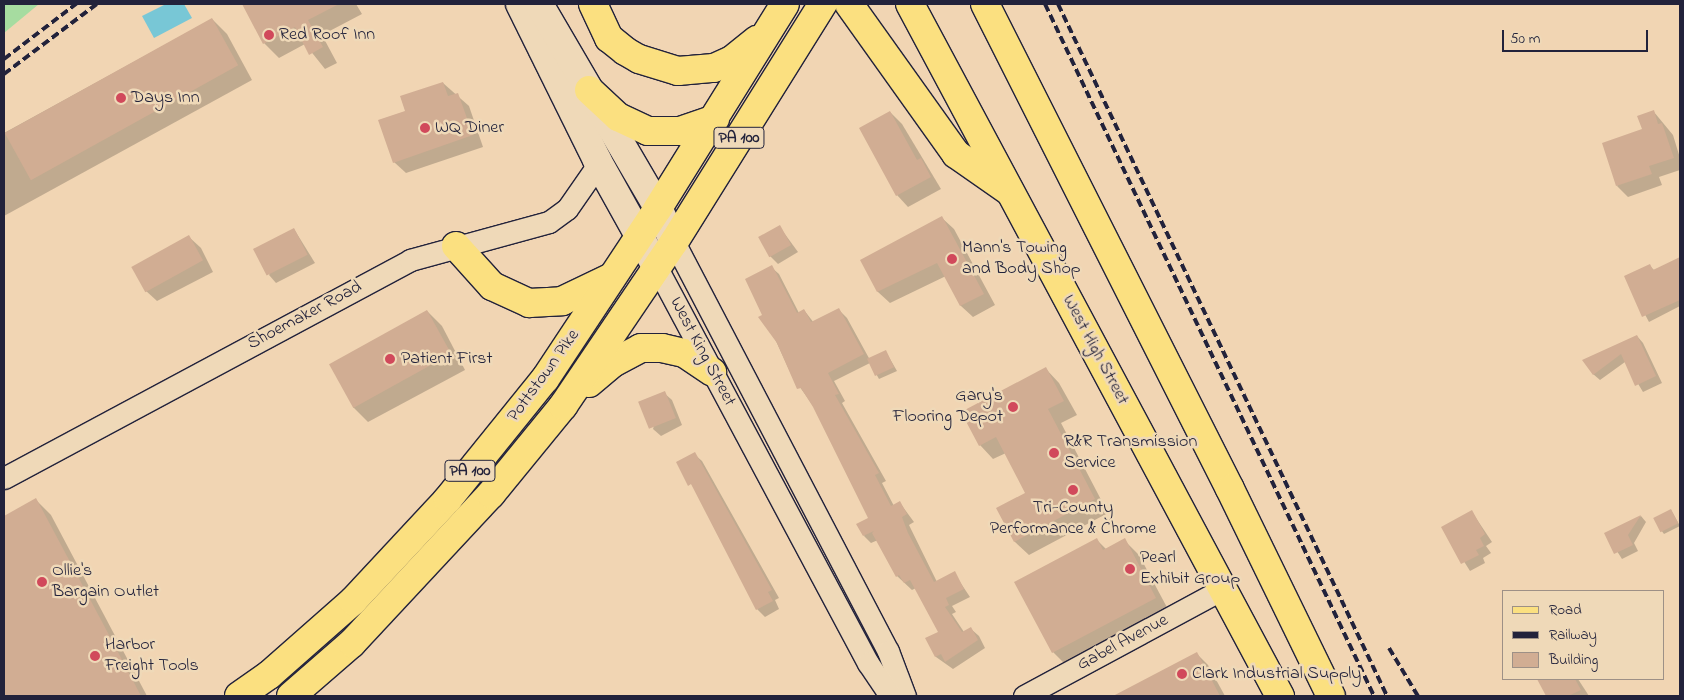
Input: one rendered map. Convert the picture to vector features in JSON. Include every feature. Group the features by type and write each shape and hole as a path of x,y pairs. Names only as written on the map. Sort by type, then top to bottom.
{"main road":[{"name":"West King Street","path":"520,4 599,163 657,268"},
{"name":"West King Street","path":"539,4 658,208 674,242"},
{"path":"593,4 609,38 625,51 639,59 678,71 698,71 732,60 779,15"},
{"name":"Pottstown Pike","path":"291,696 352,643 412,580 491,494 564,406 674,242 822,4"},
{"path":"849,4 956,154 1009,191"},
{"name":"West High Street","path":"910,4 1280,696"},
{"path":"985,4 1331,696"},
{"name":"Pottstown Pike","path":"239,696 268,676 353,601 448,499 545,379 658,208 779,15"},
{"path":"589,90 618,117 648,131 680,131 715,119"},
{"path":"456,246 492,286 529,303 562,301 613,277"},
{"path":"564,406 612,363 641,348 662,348 684,353 712,372"}],"street":[{"name":"Shoemaker Road","path":"4,478 410,260 549,222 567,209 599,163"},
{"name":"West King Street","path":"674,242 888,651 905,696"},
{"name":"West King Street","path":"657,268 868,663 890,696"},
{"name":"Gabel Avenue","path":"1024,696 1223,589"}],"green space":[{"path":"4,4 39,4 4,33"}],"water":[{"path":"166,4 184,4 192,18 154,38 142,16"}],"building":[{"name":"Red Roof Inn","path":"242,4 339,4 308,20 323,47 309,55 295,27 263,44"},
{"name":"Days Inn","path":"212,18 238,65 31,180 5,133"},
{"name":"WQ Diner","path":"443,82 448,96 458,93 473,135 393,163 378,120 405,111 400,96"},
{"path":"1654,110 1658,124 1662,123 1674,158 1649,166 1652,174 1616,186 1602,143 1642,129 1637,116"},
{"path":"890,111 917,160 921,158 931,177 896,196 859,128"},
{"path":"942,216 984,294 960,306 937,263 877,292 860,260"},
{"path":"780,225 791,245 769,257 758,237"},
{"path":"294,228 308,255 267,276 253,249"},
{"path":"189,235 203,260 145,292 131,267"},
{"path":"1680,257 1680,300 1642,317 1624,276 1650,264 1653,270"},
{"path":"772,265 797,313 804,309 811,322 839,308 864,354 828,373 839,394 835,395 879,473 875,475 891,506 900,501 907,514 902,517 908,533 934,582 955,571 964,589 946,598 949,605 945,607 962,632 971,627 978,640 945,662 941,654 935,657 925,638 938,632 910,580 904,583 899,575 896,577 872,533 874,531 863,536 856,524 868,518 813,407 801,388 797,389 777,343 758,317 762,315 745,279"},
{"name":"Patient First","path":"427,310 451,354 353,408 329,364"},
{"path":"1637,335 1656,376 1635,386 1621,354 1593,375 1582,360"},
{"path":"886,350 894,367 875,376 867,359"},
{"path":"1046,367 1064,401 1048,409 1095,499 1014,542 996,508 1025,493 996,437 979,446 961,412"},
{"path":"665,391 676,418 649,429 638,402"},
{"path":"695,452 772,590 768,592 773,601 756,610 691,484 688,486 676,462"},
{"name":"Ollie's Bargain Outlet","path":"36,498 141,696 4,696 4,516"},
{"path":"1671,509 1678,523 1660,532 1653,518"},
{"path":"1472,510 1485,534 1480,538 1484,546 1476,550 1479,555 1461,564 1441,527"},
{"path":"1641,515 1628,535 1633,545 1614,554 1604,533"},
{"path":"1097,538 1103,550 1125,538 1156,598 1052,653 1014,582"},
{"name":"Clark Industrial Supply","path":"1197,652 1220,696 1113,696"},
{"path":"1538,680 1576,680 1581,690 1568,696 1546,696"}],"railway":[{"path":"4,59 76,4"},
{"path":"4,74 97,4"},
{"path":"1045,4 1374,696"},
{"path":"1058,4 1387,696"},
{"path":"1389,648 1418,696"}],"place":[{"name":"Red Roof Inn","path":"269,35"},
{"name":"Days Inn","path":"121,98"},
{"name":"WQ Diner","path":"425,128"},
{"name":"Mann's Towing and Body Shop","path":"952,259"},
{"name":"Patient First","path":"390,359"},
{"name":"Gary's Flooring Depot","path":"1013,407"},
{"name":"R&R Transmission Service","path":"1054,453"},
{"name":"Tri-County Performance & Chrome","path":"1073,490"},
{"name":"Pearl Exhibit Group","path":"1130,569"},
{"name":"Ollie's Bargain Outlet","path":"42,582"},
{"name":"Harbor Freight Tools","path":"95,656"},
{"name":"Clark Industrial Supply","path":"1182,674"}]}
